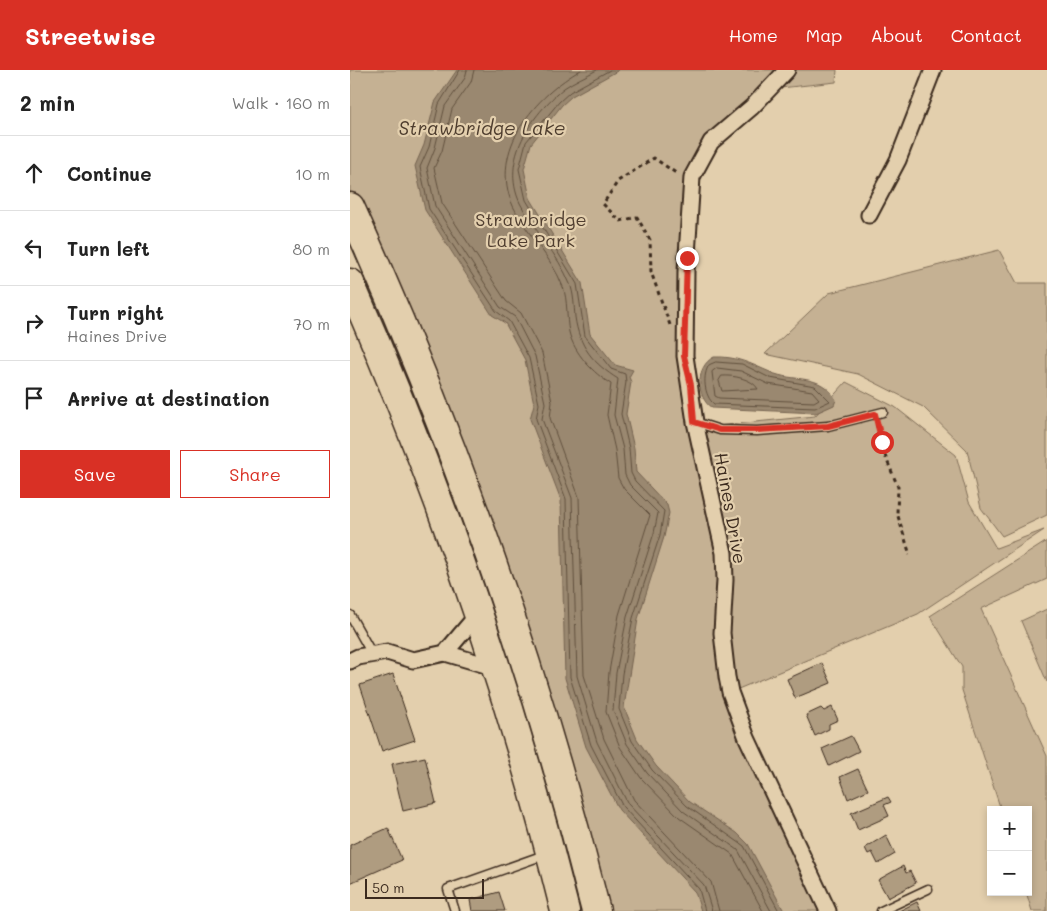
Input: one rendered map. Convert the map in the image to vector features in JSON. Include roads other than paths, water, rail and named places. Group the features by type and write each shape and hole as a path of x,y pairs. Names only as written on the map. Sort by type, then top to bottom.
{"highway":[{"path":"350,207 421,374 487,547 541,710 596,911"},
{"path":"350,283 433,484 478,614 551,853 565,911"}],"street":[{"name":"Haines Drive","path":"787,70 752,107 711,142 692,178 684,342 694,418 724,553 725,580 722,633 726,677 747,738 828,911"},
{"path":"869,216 898,160 934,70"},
{"path":"445,653 478,614"},
{"path":"350,660 386,652 413,660 445,653 496,668"}],"lane":[{"path":"694,418 720,430 757,430 828,426 879,413"},
{"path":"350,614 372,654"},
{"path":"455,911 448,889 551,853"},
{"path":"881,911 928,889"}],"water":[{"name":"Strawbridge Lake","path":"457,70 619,70 572,96 562,105 531,144 524,169 530,198 582,283 590,334 615,365 633,370 629,377 631,382 626,414 634,448 636,472 667,505 669,513 664,537 638,619 624,707 637,739 656,766 690,802 737,833 748,844 784,911 701,911 695,892 619,810 586,747 565,678 561,500 530,419 534,404 525,360 505,323 492,315 425,210 415,166 424,145 435,102"},
{"path":"714,357 737,359 779,375 815,382 823,385 830,391 836,400 834,405 816,413 712,408 703,397 700,382 703,367"}],"park label":[{"name":"Strawbridge Lake Park","path":"531,229"}]}
